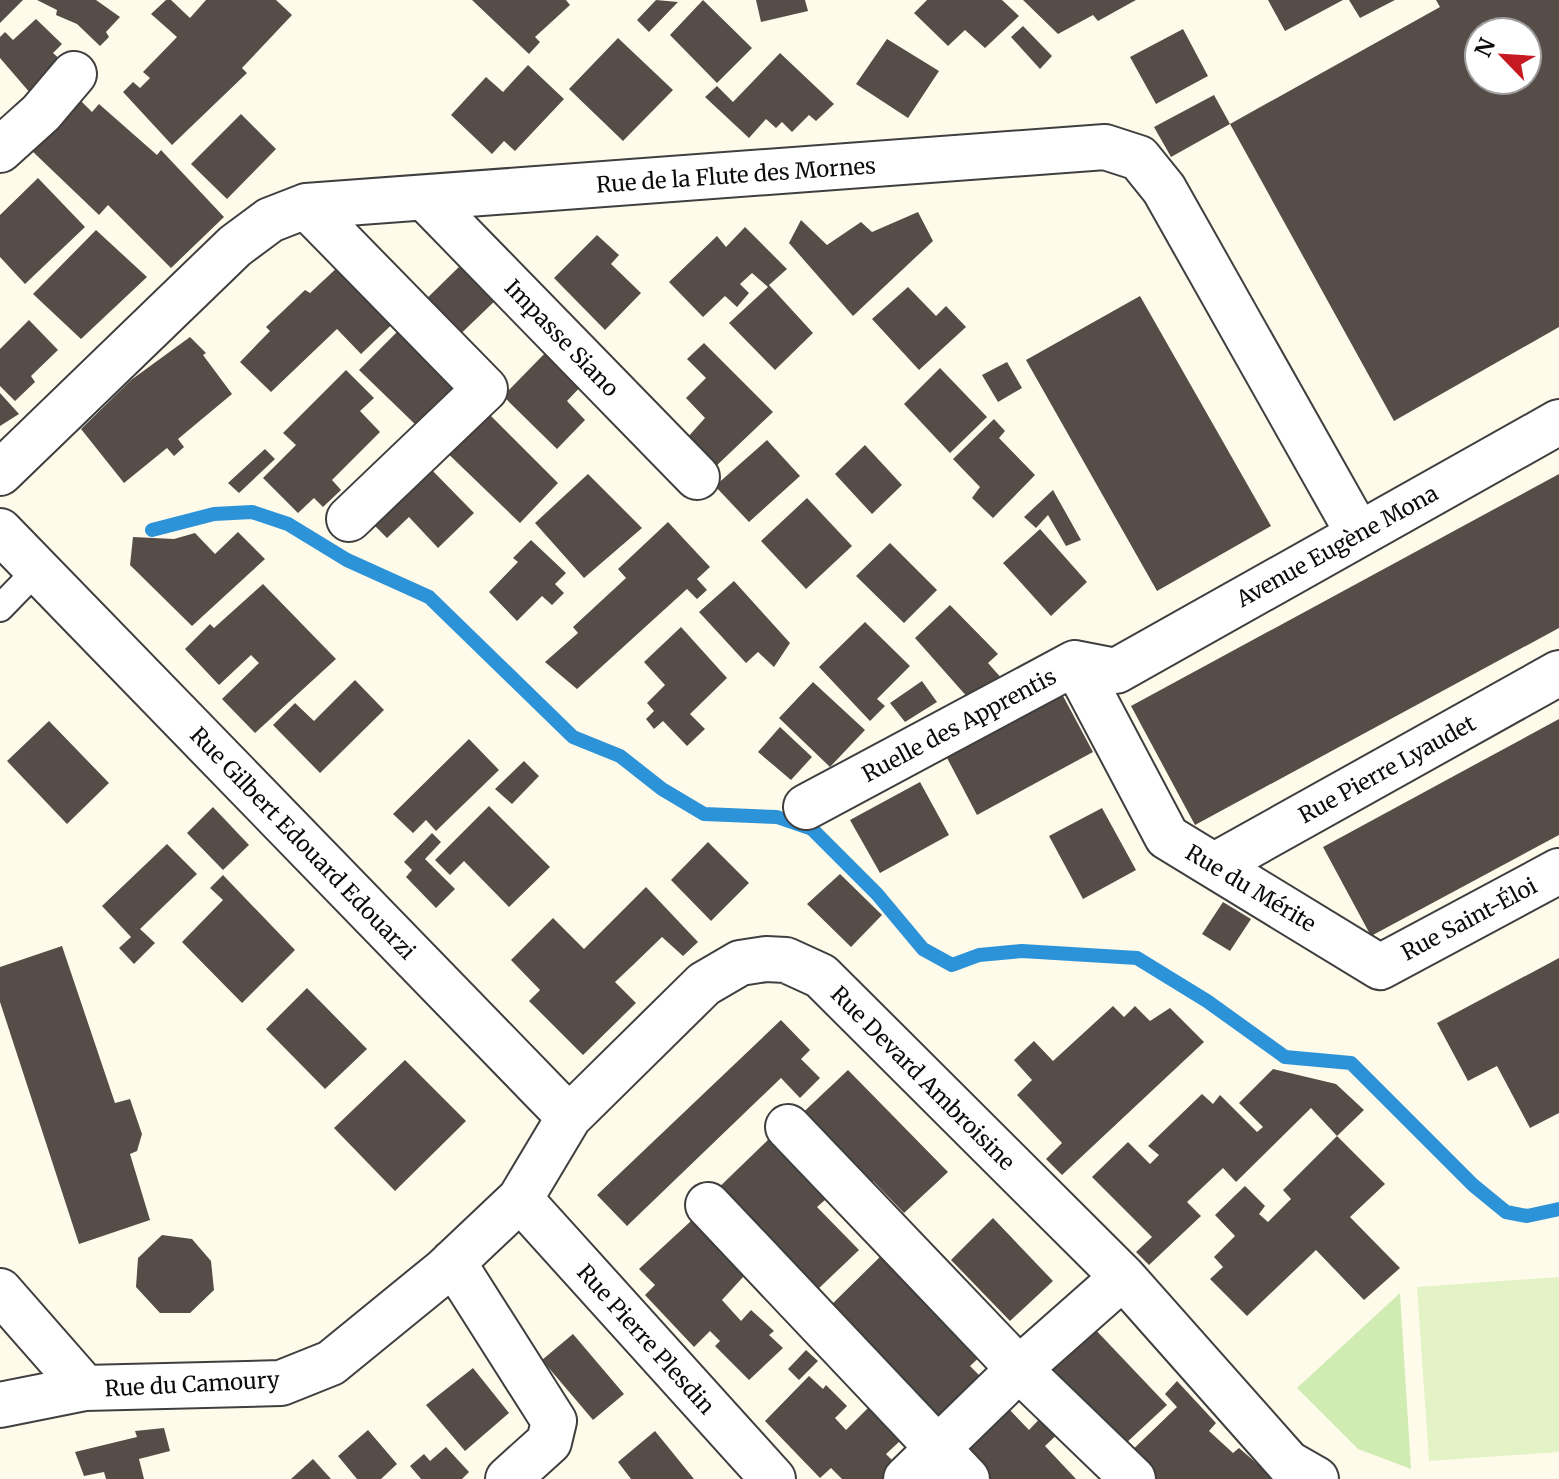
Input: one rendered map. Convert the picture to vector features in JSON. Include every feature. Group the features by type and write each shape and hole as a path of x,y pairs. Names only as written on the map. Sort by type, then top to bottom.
{"street":[{"path":"0,150 41,113 74,74"},
{"name":"Rue de la Flute des Mornes","path":"0,473 235,246 270,220 306,206 1105,147 1139,158 1164,189 1358,533"},
{"name":"Impasse Siano","path":"426,199 697,477"},
{"path":"306,206 485,389 349,519"},
{"name":"Avenue Eugène Mona","path":"1095,667 1358,533 1559,422"},
{"name":"Rue Gilbert Edouard Edouarzi","path":"0,531 569,1117"},
{"name":"Ruelle des Apprentis","path":"806,807 1095,667"},
{"name":"Rue du Mérite","path":"1095,667 1167,837 1380,967"},
{"name":"Rue Pierre Lyaudet","path":"1215,865 1559,673"},
{"name":"Rue Saint-Éloi","path":"1380,967 1559,871"},
{"name":"Rue Devard Ambroisine","path":"449,1266 520,1199 569,1117 704,984 740,963 786,960 821,976 1123,1277 1288,1463 1316,1479"},
{"path":"788,1127 1019,1369 1133,1479"},
{"name":"Rue Pierre Plesdin","path":"520,1199 773,1479"},
{"path":"708,1205 967,1479"},
{"path":"449,1266 554,1421 549,1442 508,1479"},
{"name":"Rue du Camoury","path":"0,1405 85,1388 281,1383 331,1363 449,1266"},
{"path":"906,1479 1019,1369 1123,1277"},
{"path":"0,1291 85,1388"}],"lane":[{"path":"0,608 38,569"}],"green space":[{"path":"1559,1277 1559,1452 1429,1461 1417,1287"},
{"path":"1400,1293 1411,1469 1358,1449 1297,1388"}],"building":[{"path":"0,0 23,0 0,23"},
{"path":"37,0 96,0 120,17 106,32 109,37 100,46 77,24 56,15 57,10"},
{"path":"166,0 171,0 190,18 206,0 276,0 292,15 242,68 247,73 172,145 123,92 133,82 140,88 150,78 143,72 177,37 151,14"},
{"path":"472,0 566,0 570,5 535,37 540,42 529,54"},
{"path":"656,0 678,2 649,32 637,20"},
{"path":"703,0 752,48 717,83 670,35"},
{"path":"756,0 805,0 808,11 761,22"},
{"path":"927,0 1002,0 1019,16 985,48 965,30 948,46 914,13"},
{"path":"1023,0 1136,0 1098,21 1093,15 1058,34"},
{"path":"1268,0 1343,0 1285,31"},
{"path":"1349,0 1395,0 1360,18"},
{"path":"1436,0 1559,0 1559,327 1394,421 1230,124 1440,7"},
{"path":"36,19 62,44 53,53 63,62 31,94 0,58 0,37 5,32 13,40"},
{"path":"1023,26 1052,56 1040,69 1011,37"},
{"path":"1183,29 1208,76 1156,104 1130,57"},
{"path":"618,38 673,90 623,141 569,89"},
{"path":"887,39 939,71 908,118 856,84"},
{"path":"780,53 834,104 816,121 809,115 792,132 782,122 776,128 766,119 749,138 705,97 717,86 733,102"},
{"path":"528,65 564,99 515,151 504,141 492,154 451,115 486,77 503,92"},
{"path":"1214,95 1230,124 1171,157 1154,127"},
{"path":"76,96 92,112 99,104 157,155 161,150 224,217 171,268 108,205 99,215 30,149"},
{"path":"241,114 276,149 227,199 191,164"},
{"path":"38,178 85,227 25,284 0,257 0,215"},
{"path":"918,212 933,241 853,316 789,243 801,220 827,245 861,222 872,232"},
{"path":"745,227 787,269 769,285 813,333 775,370 729,323 768,287 752,273 740,284 749,293 737,307 725,296 703,317 669,282 717,236 726,247"},
{"path":"96,230 147,277 81,339 33,294"},
{"path":"597,235 619,255 611,264 641,293 605,330 554,278"},
{"path":"464,262 499,297 449,345 415,310"},
{"path":"340,265 405,312 361,354 337,329 271,392 240,362 270,331 266,327 305,290 310,293"},
{"path":"908,287 936,316 946,306 966,327 919,370 872,319"},
{"path":"1140,296 1271,526 1157,591 1026,360"},
{"path":"29,320 58,350 31,376 35,382 15,401 0,386 0,349"},
{"path":"398,331 456,390 419,428 359,370"},
{"path":"190,337 206,353 203,355 232,394 178,439 184,447 174,456 167,448 124,483 81,429 131,380"},
{"path":"704,343 773,412 713,469 687,438 705,418 686,398 706,378 687,359"},
{"path":"550,348 585,382 567,401 585,420 557,449 503,396"},
{"path":"1007,362 1022,388 998,402 982,375"},
{"path":"940,368 987,417 950,453 904,404"},
{"path":"346,370 374,398 360,411 380,432 332,480 341,490 323,507 314,498 298,513 263,478 296,445 283,433"},
{"path":"0,393 19,414 0,426"},
{"path":"479,404 558,483 520,523 438,444"},
{"path":"994,419 1005,431 999,438 1035,475 993,518 972,498 980,487 953,459"},
{"path":"767,440 800,476 749,522 715,486"},
{"path":"865,445 902,485 872,514 835,474"},
{"path":"265,449 275,459 239,493 228,483"},
{"path":"427,465 474,513 438,548 409,517 387,538 368,519"},
{"path":"588,474 642,528 584,578 535,523"},
{"path":"1559,474 1559,628 1195,825 1131,706"},
{"path":"1053,490 1081,540 1066,546 1048,515 1036,528 1024,517"},
{"path":"807,498 852,546 806,589 761,541"},
{"path":"668,522 710,567 697,579 707,590 697,599 687,589 577,689 545,662 578,633 573,627 626,578 618,569"},
{"path":"1040,529 1087,582 1051,616 1003,563"},
{"path":"238,532 265,559 192,626 130,565 133,537 174,539 195,533 215,554"},
{"path":"531,540 566,573 555,584 564,593 552,605 542,596 517,621 489,592 518,562 513,558"},
{"path":"890,543 937,590 904,623 856,576"},
{"path":"734,581 790,643 774,667 758,652 746,663 699,612"},
{"path":"263,584 336,659 255,733 222,699 259,663 251,655 219,685 185,649 210,624 214,628"},
{"path":"950,605 998,654 988,663 1003,680 969,699 915,638"},
{"path":"865,622 910,666 877,699 885,706 870,721 819,667"},
{"path":"681,627 727,678 690,714 705,729 687,746 663,721 654,729 646,719 654,711 647,703 665,685 644,662"},
{"path":"355,680 384,710 320,773 273,725 295,703 314,721"},
{"path":"922,681 937,702 905,722 890,703"},
{"path":"813,682 865,730 830,767 779,718"},
{"path":"1062,694 1093,752 977,815 946,756"},
{"path":"1559,719 1559,835 1371,936 1323,847"},
{"path":"49,721 109,783 67,824 7,761"},
{"path":"780,727 812,757 791,780 758,752"},
{"path":"469,739 499,770 436,831 426,820 413,833 393,814"},
{"path":"524,761 539,776 512,804 495,789"},
{"path":"920,782 949,835 880,873 850,820"},
{"path":"489,806 550,867 509,907 464,861 450,875 435,860"},
{"path":"213,807 249,845 223,870 187,833"},
{"path":"1102,808 1136,870 1083,899 1049,836"},
{"path":"432,833 441,842 425,859 455,889 436,908 406,877 412,870 404,862"},
{"path":"708,842 749,883 711,921 671,880"},
{"path":"167,844 197,874 140,929 155,943 134,964 119,948 131,937 102,906"},
{"path":"840,874 882,915 851,947 807,904"},
{"path":"223,875 295,950 242,1003 182,942 223,900 210,888"},
{"path":"646,887 698,942 683,956 662,937 615,982 636,1003 583,1055 529,1001 540,990 511,960 553,918 584,949"},
{"path":"1223,902 1251,919 1230,951 1202,934"},
{"path":"62,946 115,1103 130,1099 142,1134 137,1151 130,1154 150,1220 79,1244 0,1002 0,967"},
{"path":"1559,958 1559,1113 1530,1128 1497,1066 1468,1081 1437,1023"},
{"path":"307,988 367,1049 325,1089 266,1029"},
{"path":"1113,1006 1124,1017 1135,1006 1150,1021 1170,1008 1204,1042 1062,1175 1046,1159 1062,1143 1017,1095 1032,1080 1014,1060 1034,1041 1053,1061"},
{"path":"781,1020 810,1050 801,1059 820,1078 800,1098 781,1078 627,1226 597,1195"},
{"path":"405,1060 466,1121 395,1191 334,1128"},
{"path":"1273,1069 1336,1084 1364,1110 1337,1136 1311,1108 1236,1182 1223,1168 1187,1202 1201,1216 1149,1265 1136,1252 1152,1237 1092,1177 1128,1142 1150,1164 1159,1155 1148,1146 1202,1094 1213,1104 1220,1095 1257,1132 1263,1127 1239,1103"},
{"path":"848,1070 948,1172 904,1213 873,1181 862,1192 793,1122"},
{"path":"774,1134 833,1193 817,1207 859,1250 816,1291 709,1197"},
{"path":"1337,1136 1385,1184 1350,1217 1400,1268 1364,1300 1316,1250 1247,1316 1210,1279 1223,1267 1214,1257 1235,1236 1215,1215 1245,1186 1265,1206 1259,1214 1268,1222 1291,1199 1283,1190"},
{"path":"993,1218 1053,1281 1010,1321 951,1260"},
{"path":"691,1221 744,1276 722,1300 741,1321 751,1310 774,1331 769,1335 783,1348 749,1380 715,1346 720,1341 710,1331 694,1347 645,1295 655,1285 639,1269"},
{"path":"162,1235 192,1239 211,1261 214,1290 190,1313 160,1313 136,1287 138,1258"},
{"path":"885,1252 984,1353 970,1366 981,1377 940,1418 824,1312"},
{"path":"1091,1325 1167,1405 1125,1444 1050,1366"},
{"path":"573,1334 624,1394 593,1420 542,1360"},
{"path":"806,1350 818,1361 799,1380 788,1369"},
{"path":"473,1368 509,1413 465,1451 426,1405"},
{"path":"809,1376 823,1389 826,1385 847,1406 835,1418 846,1430 868,1408 900,1441 886,1454 898,1466 884,1479 842,1479 831,1468 820,1478 765,1421"},
{"path":"1177,1381 1216,1423 1209,1431 1233,1453 1239,1448 1275,1479 1143,1479 1122,1460 1177,1407 1165,1394"},
{"path":"1004,1404 1029,1430 1049,1409 1066,1426 1045,1446 1076,1479 983,1479 989,1473 962,1444"},
{"path":"164,1428 170,1451 139,1459 144,1479 106,1479 104,1472 84,1476 75,1452 137,1437 135,1431"},
{"path":"368,1430 397,1464 381,1479 357,1479 338,1456"},
{"path":"655,1431 694,1479 631,1479 618,1462"},
{"path":"446,1447 469,1472 462,1479 421,1479 410,1466 424,1454 430,1461"},
{"path":"313,1459 331,1479 291,1479"}],"waterway":[{"path":"152,530 214,514 252,512 288,524 347,560 429,597 573,737 620,756 662,789 704,814 777,817 812,829 877,894 923,949 952,965 979,955 1022,951 1137,958 1207,1001 1285,1057 1351,1063 1473,1185 1506,1212 1527,1216 1559,1209"}]}
